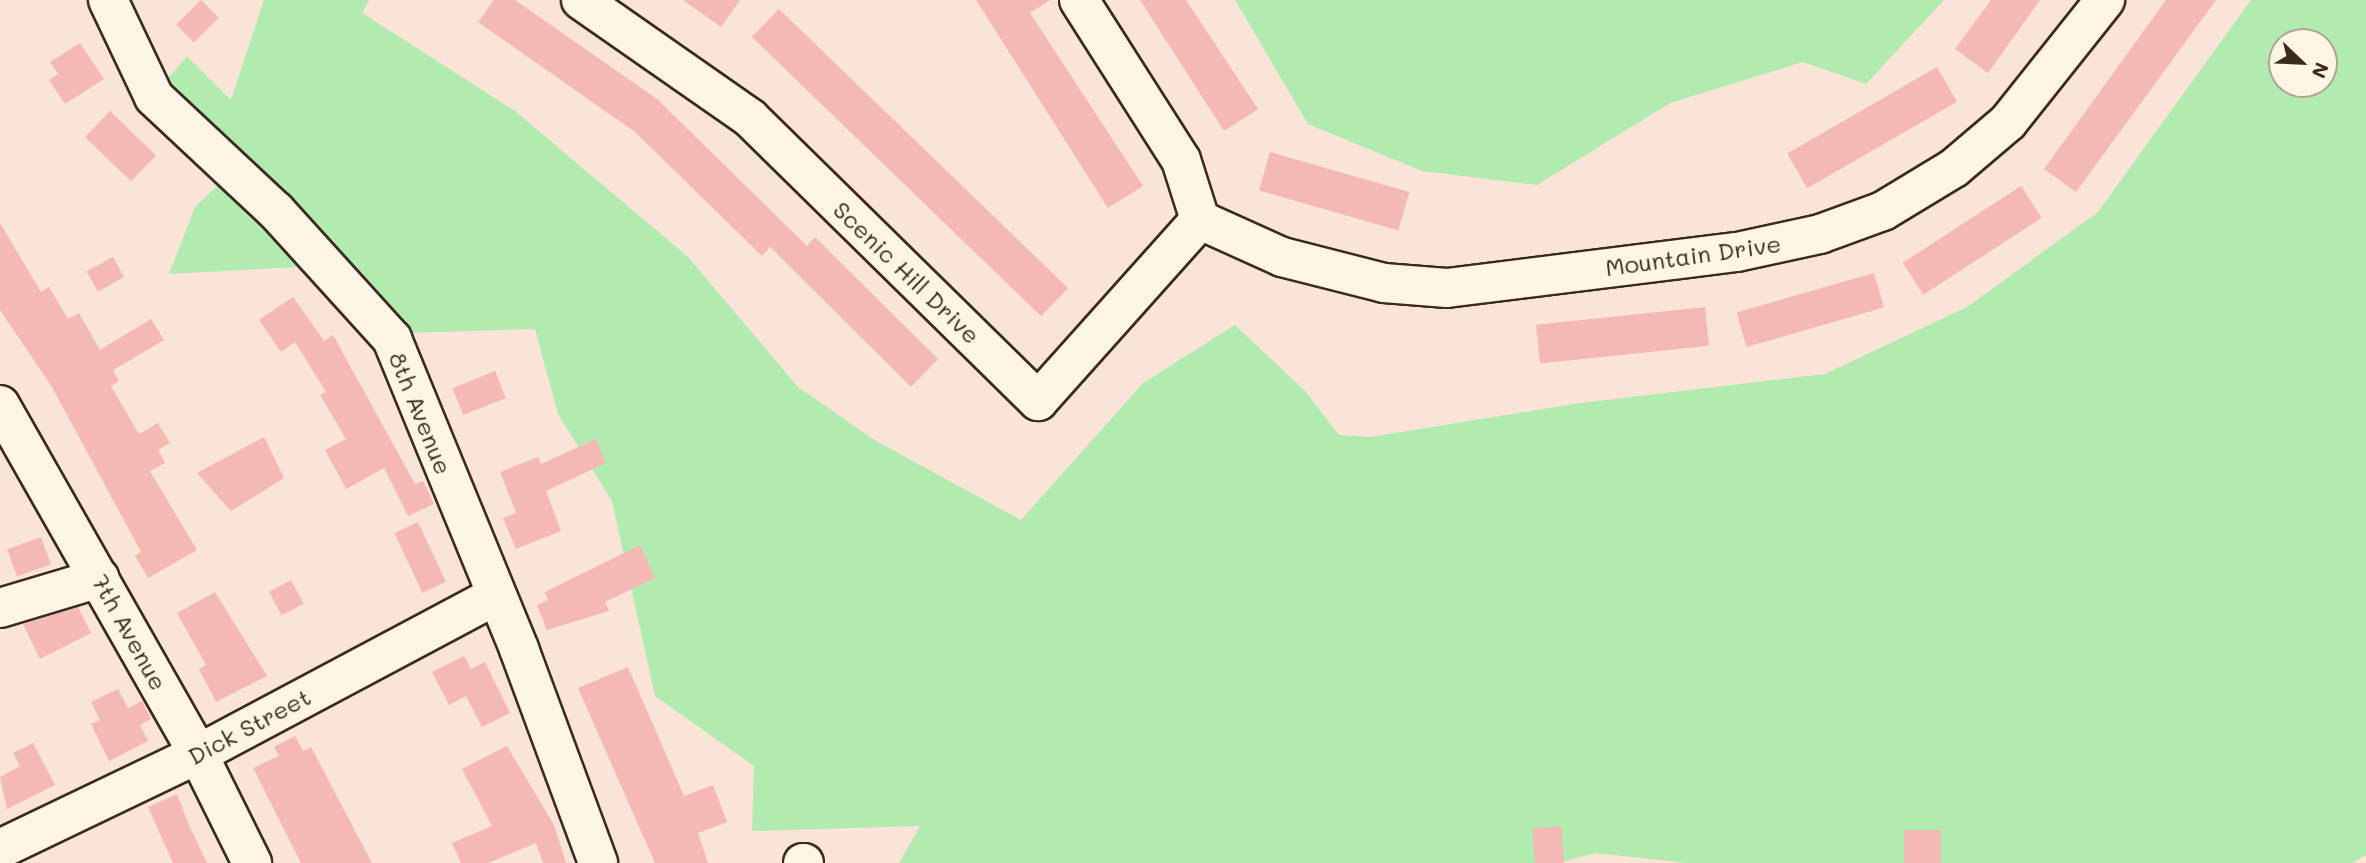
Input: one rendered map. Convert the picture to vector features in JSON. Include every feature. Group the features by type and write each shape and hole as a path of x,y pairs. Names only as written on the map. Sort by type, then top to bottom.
{"street":[{"name":"8th Avenue","path":"108,0 154,97 276,211 392,339 598,863"},
{"name":"Scenic Hill Drive","path":"581,0 750,118 1038,401 1200,220"},
{"path":"1079,0 1181,160 1200,220"},
{"name":"Mountain Drive","path":"1200,220 1282,257 1384,283 1447,288 1737,252 1820,234 1883,211 1954,168 2008,122 2105,0"},
{"name":"7th Avenue","path":"0,405 198,754 252,863"},
{"path":"0,608 100,578"},
{"name":"Dick Street","path":"0,849 198,754 495,596"}],"green space":[{"path":"264,0 369,0 362,13 515,111 688,257 798,387 876,441 1021,520 1143,383 1235,325 1305,391 1339,435 1370,437 1581,403 1825,374 1967,307 2098,212 2251,0 2366,0 2366,855 2352,863 1687,863 1595,853 1558,863 899,863 920,826 752,831 754,766 655,696 612,501 558,414 535,329 409,333 352,264 169,274 195,207 248,157 165,82 187,56 231,100"},
{"path":"1235,0 1944,0 1866,84 1803,62 1670,103 1537,185 1422,171 1308,124"}],"building":[{"path":"201,0 219,18 194,42 176,25"},
{"path":"494,0 515,0 657,99 807,246 815,237 938,359 911,387 770,247 762,256 635,132 478,22"},
{"path":"683,0 740,0 721,27"},
{"path":"976,0 1050,0 1030,13 1143,186 1108,208"},
{"path":"1140,0 1186,0 1258,109 1224,131"},
{"path":"1991,0 2040,0 1988,73 1955,49"},
{"path":"2166,0 2216,0 2076,192 2044,169"},
{"path":"779,9 1068,288 1041,316 752,37"},
{"path":"80,43 104,79 65,104 49,80 58,74 50,62"},
{"path":"1937,67 1957,102 1807,188 1787,154"},
{"path":"110,111 156,155 131,181 85,137"},
{"path":"1270,152 1409,192 1398,230 1259,190"},
{"path":"2021,186 2042,218 1923,295 1903,263"},
{"path":"0,223 41,292 49,287 68,319 79,313 100,350 151,319 164,340 113,370 119,381 111,386 139,434 158,423 170,443 158,450 165,463 150,471 197,550 148,578 135,556 141,552 52,387 0,310"},
{"path":"113,257 124,277 98,292 87,272"},
{"path":"1874,273 1884,308 1746,347 1737,312"},
{"path":"293,297 324,341 333,335 415,484 423,481 434,504 408,516 384,468 346,489 325,450 346,439 320,395 326,392 295,342 281,352 259,320"},
{"path":"1705,307 1709,346 1540,364 1536,325"},
{"path":"495,371 506,398 463,415 452,388"},
{"path":"264,437 284,478 231,511 197,473"},
{"path":"596,439 606,463 546,491 561,531 516,549 503,518 516,513 500,472 538,457 541,464"},
{"path":"418,522 446,582 422,593 394,533"},
{"path":"41,537 51,564 17,577 7,549"},
{"path":"640,545 655,578 605,602 609,611 547,630 537,605 548,600 545,592"},
{"path":"291,580 304,604 282,616 269,592"},
{"path":"215,592 267,676 216,702 199,669 206,665 177,613"},
{"path":"78,607 91,633 40,659 23,624"},
{"path":"464,656 471,669 485,662 510,713 482,727 466,696 449,705 432,672"},
{"path":"628,667 684,796 713,785 727,822 698,833 708,863 655,863 578,688"},
{"path":"118,689 128,708 142,701 151,719 140,725 148,741 109,761 91,724 100,720 91,702"},
{"path":"295,736 303,751 311,747 372,863 301,863 253,768 279,756 274,747"},
{"path":"33,743 55,785 7,809 0,777 20,766 13,753"},
{"path":"507,746 554,825 566,863 543,863 536,843 488,863 461,863 452,843 492,826 462,769"},
{"path":"177,794 207,863 173,863 148,807"},
{"path":"1561,826 1564,863 1535,863 1532,829"},
{"path":"1904,830 1941,830 1941,863 1904,863"}]}
